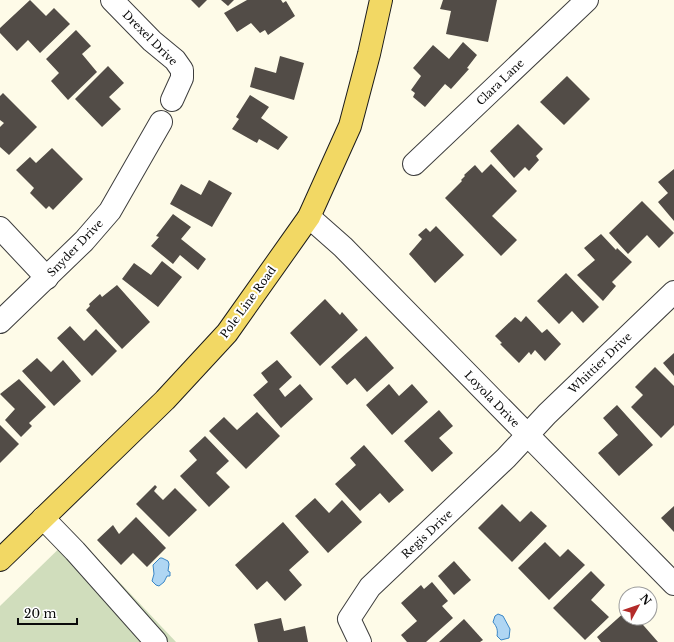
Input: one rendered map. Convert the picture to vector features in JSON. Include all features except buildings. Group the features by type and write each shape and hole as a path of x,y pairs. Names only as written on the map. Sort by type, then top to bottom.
{"main road":[{"name":"Pole Line Road","path":"0,560 165,400 227,333 309,217 350,126 369,54 381,0"}],"street":[{"name":"Drexel Drive","path":"112,0 152,41 175,60 182,70 182,78 172,100"},
{"name":"Clara Lane","path":"414,164 587,0"},
{"name":"Snyder Drive","path":"0,322 84,241 110,210 161,122"},
{"name":"Loyola Drive","path":"309,217 343,247 674,584"},
{"path":"0,228 47,278"},
{"name":"Whittier Drive","path":"527,435 674,292"},
{"name":"Regis Drive","path":"360,642 349,619 370,587 506,458 527,435"},
{"path":"43,518 75,551 156,642"}],"green space":[{"path":"74,534 176,642 0,642 0,606"}],"water":[{"path":"160,558 168,561 168,571 170,572 170,576 167,576 164,582 159,586 152,581 154,574 153,565"},
{"path":"498,614 503,616 510,629 509,638 501,640 497,636 497,629 493,622 495,616"}]}
